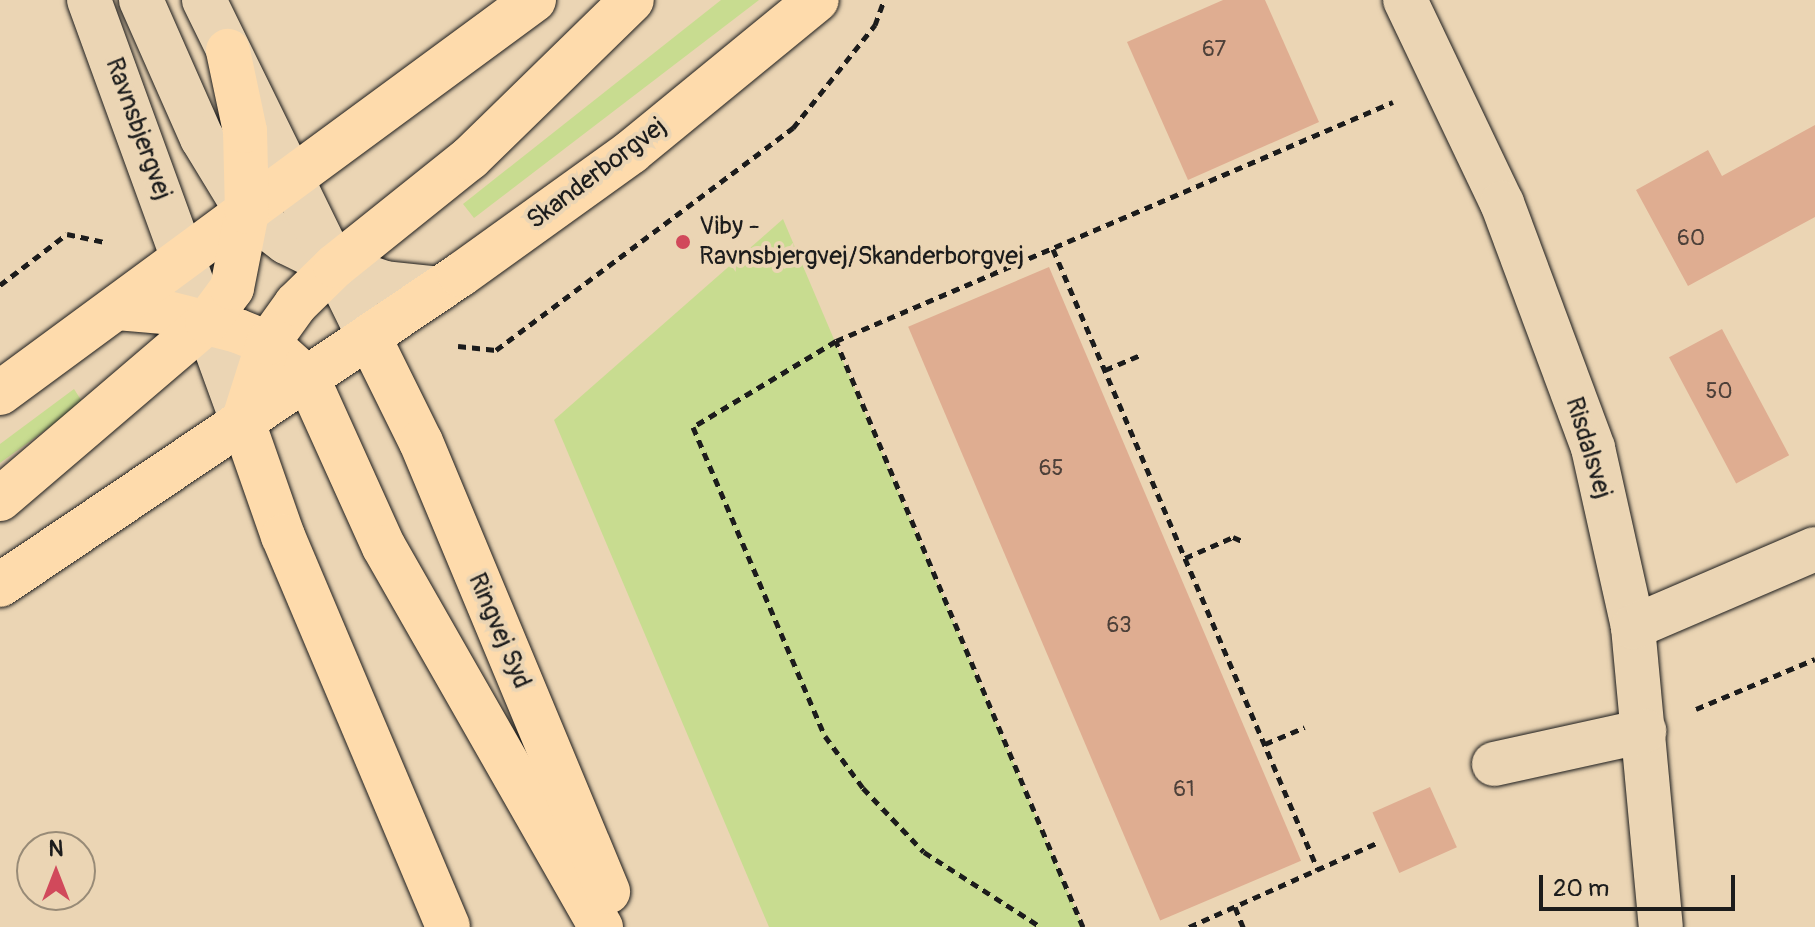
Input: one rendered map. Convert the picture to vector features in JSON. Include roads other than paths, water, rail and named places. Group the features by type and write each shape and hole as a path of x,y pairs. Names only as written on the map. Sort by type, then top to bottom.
{"main road":[{"path":"0,393 534,0"},
{"path":"448,927 283,536 243,422 268,343 335,266 470,158 632,0"},
{"name":"Skanderborgvej","path":"0,585 440,289 631,152 817,0"},
{"path":"0,499 207,322 232,288 247,212 245,131 228,51"},
{"path":"117,308 207,322 268,343 308,379 384,547 601,927"},
{"name":"Ringvej Syd","path":"369,337 421,442 623,927"}],"street":[{"name":"Ravnsbjergvej","path":"89,0 185,259"},
{"path":"141,0 202,138 247,212 286,242 335,266 385,283 440,289"},
{"path":"204,0 369,337"},
{"name":"Risdalsvej","path":"1405,0 1446,79 1502,203 1593,448 1633,627 1661,927"},
{"path":"185,259 243,422"},
{"path":"1633,627 1815,549"},
{"path":"1494,764 1644,731"}],"place":[{"name":"Viby - Ravnsbjergvej/Skanderborgvej","path":"683,242"}]}
